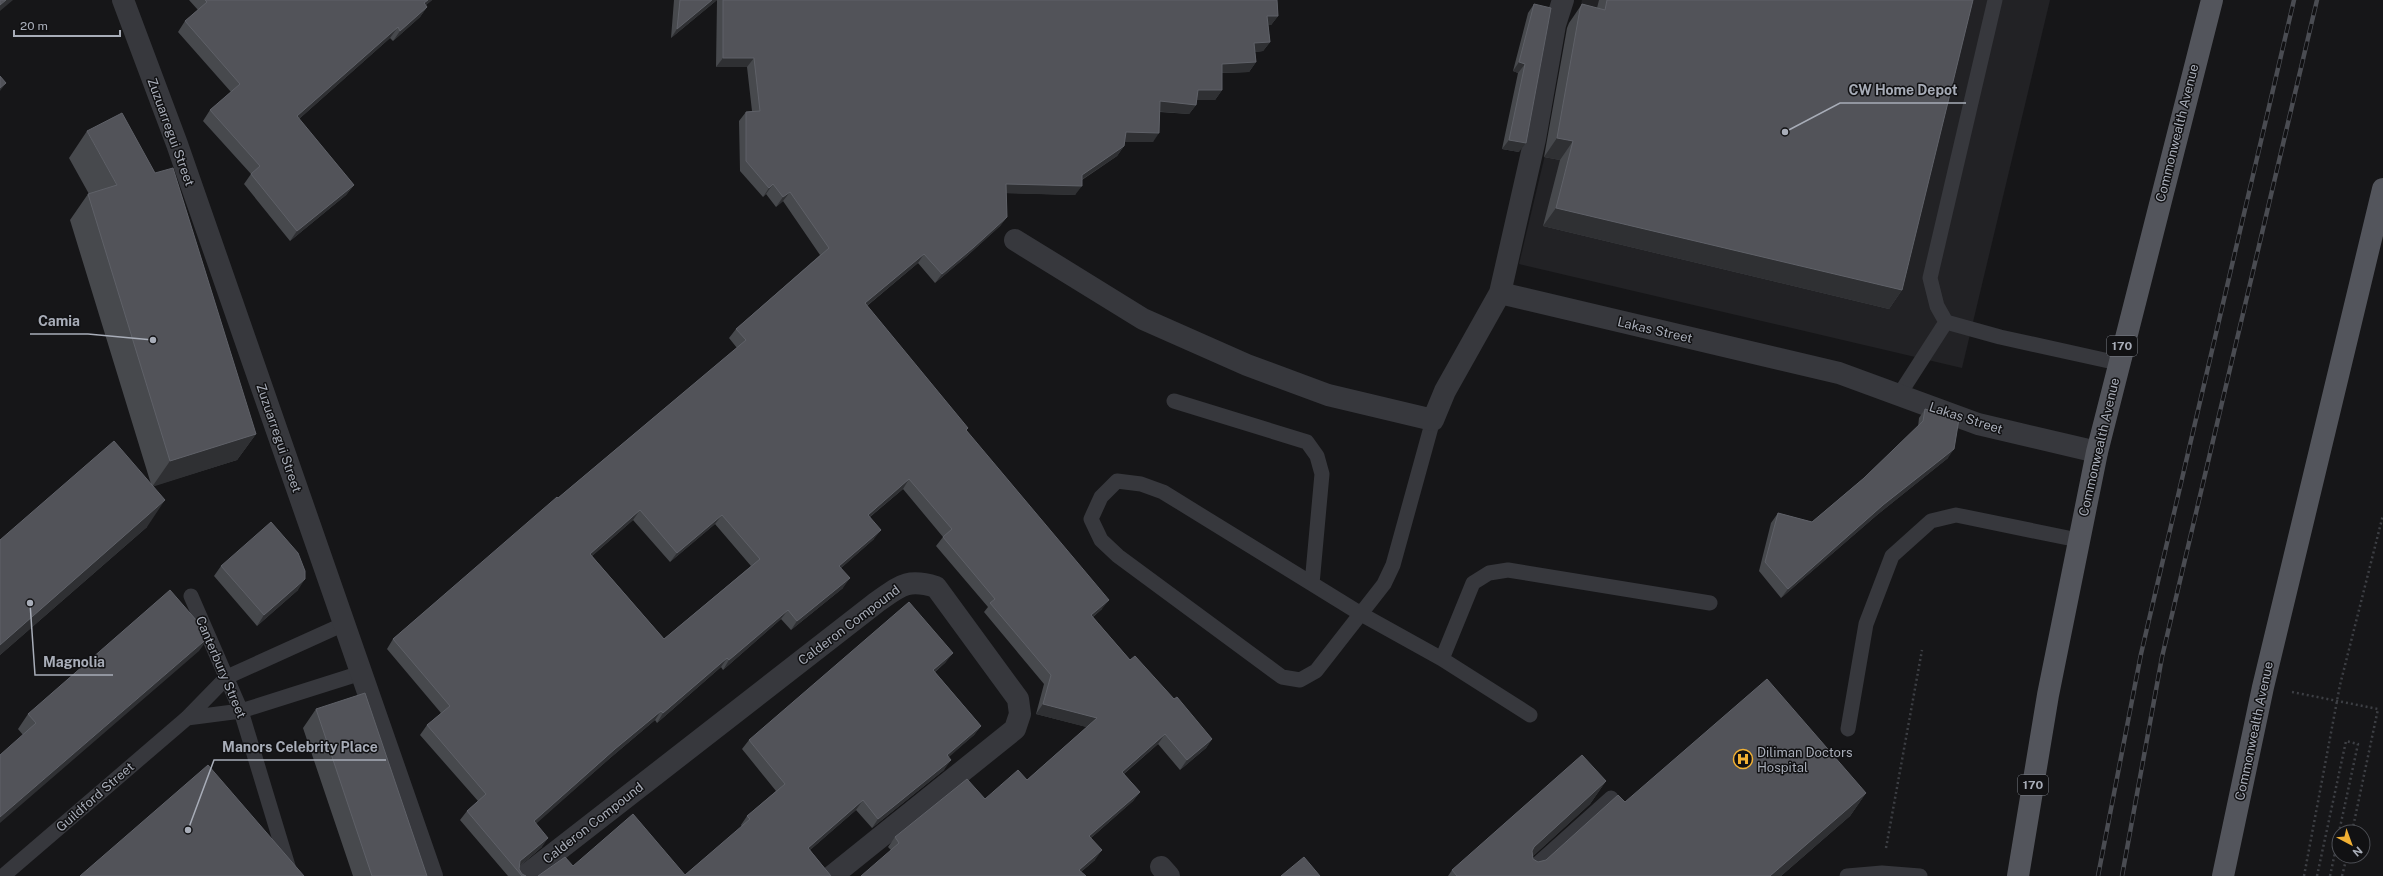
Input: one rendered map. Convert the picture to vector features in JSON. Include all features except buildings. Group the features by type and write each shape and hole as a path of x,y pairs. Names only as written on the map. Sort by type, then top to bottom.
{"main road":[{"name":"Commonwealth Avenue","path":"2018,876 2048,695 2078,540 2097,452 2118,363 2212,0"},
{"name":"Commonwealth Avenue","path":"2223,876 2263,687 2383,189"}],"street":[{"name":"Zuzuarregui Street","path":"123,0 177,144 432,876"},
{"path":"1015,240 1143,319 1246,365 1328,395 1433,420 1445,391 1500,293 1535,139 1555,25 1563,0"},
{"name":"Lakas Street","path":"1500,293 1839,373 1978,424 2097,452"},
{"name":"Calderon Compound","path":"525,876 877,602 905,583 920,582 936,588 1018,699 1020,714 1015,729 832,876"}],"lane":[{"path":"1995,0 1930,278 1936,306 1946,322 2000,337 2118,363"},
{"path":"1899,395 1946,322"},
{"path":"1174,401 1307,442 1317,456 1322,474 1312,584"},
{"path":"1433,420 1393,565 1384,584 1362,614 1316,671 1300,680 1282,677 1118,556 1101,540 1091,519 1100,497 1117,481 1141,484 1163,492 1362,614 1442,659 1530,715"},
{"path":"1848,729 1866,624 1892,556 1931,521 1956,514 2078,540"},
{"path":"1442,659 1473,584 1489,573 1508,570 1710,603"},
{"name":"Canterbury Street","path":"192,596 241,711 291,876"},
{"name":"Guildford Street","path":"3,876 187,718 227,677 344,624"},
{"path":"187,718 241,711 361,673"},
{"path":"1524,876 1611,798"},
{"path":"1847,876 1882,873 1920,876"}],"path":[{"path":"2304,876 2337,701 2383,515"},
{"path":"1882,873 1922,650"},
{"path":"2263,687 2378,709 2354,824"},
{"path":"2317,876 2346,741 2358,744 2341,824"},
{"path":"2330,876 2333,864"},
{"path":"2342,876 2344,864"}],"shaded area":[{"path":"1582,0 2050,0 1962,368 1519,264"}],"railway":[{"path":"2098,876 2141,654 2294,0"},
{"path":"2122,876 2162,657 2317,0"}],"place":[{"name":"CW Home Depot","path":"1785,132"},
{"name":"Camia","path":"153,340"},
{"name":"Magnolia","path":"30,603"},
{"name":"Diliman Doctors Hospital","path":"1743,759"},
{"name":"Manors Celebrity Place","path":"188,830"}]}
